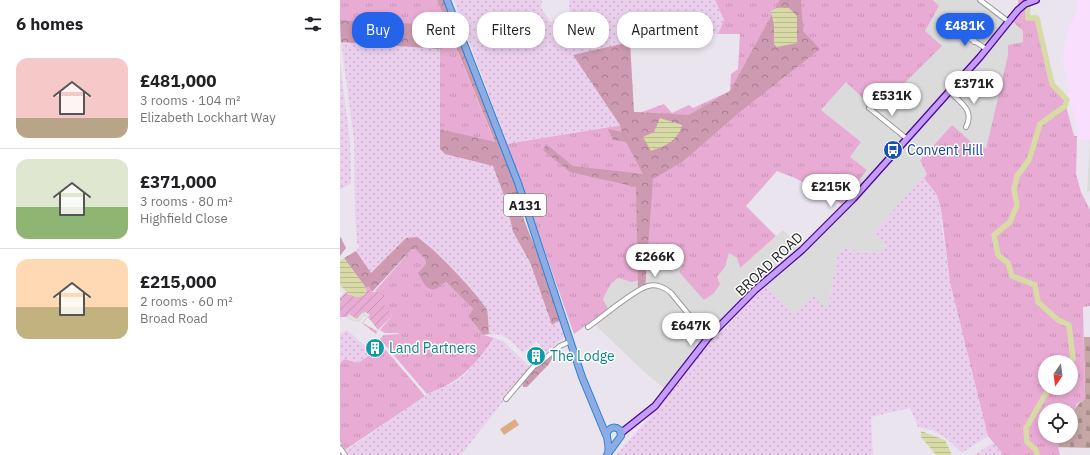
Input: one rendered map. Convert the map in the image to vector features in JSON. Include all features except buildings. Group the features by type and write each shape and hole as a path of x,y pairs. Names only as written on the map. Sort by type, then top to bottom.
{"highway":[{"name":"A131","path":"447,0 518,183 590,398 608,438"},
{"name":"A131","path":"597,413 606,424 622,433"},
{"name":"BROAD ROAD","path":"608,454 607,432 613,428"},
{"name":"BROAD ROAD","path":"608,454 618,442 622,433"},
{"path":"608,438 613,443 618,442"}],"main road":[{"path":"906,138 986,49 1021,7 1034,0"},
{"name":"BROAD ROAD","path":"622,433 658,403 708,338 761,284 798,254 829,224 906,138"},
{"name":"BROAD ROAD","path":"613,428 632,424"}],"street":[{"path":"980,0 1009,22"},
{"path":"974,42 978,23 982,18"},
{"path":"978,23 983,26"},
{"path":"955,29 970,41 986,49"},
{"path":"949,91 968,110 970,119 966,127"},
{"path":"869,108 906,138"},
{"path":"588,327 638,291 652,286 664,288 671,293 708,338"},
{"path":"506,399 534,366 560,346 571,341"},
{"path":"340,448 345,455"}],"shaded area":[{"path":"454,0 542,0 541,8 544,12 477,12 477,48 545,48 545,14 551,22 553,21 553,48 609,48 609,12 570,12 569,0 715,0 724,20 718,34 713,33 713,12 617,12 617,46 595,82 620,125 507,144 469,41 469,12 458,12"},
{"path":"933,0 979,0 978,2 1006,23 1012,21 1023,31 1023,42 1008,45 1008,55 986,150 975,145 952,125 920,159 927,174 924,178 921,178 873,234 886,244 883,250 863,252 843,248 837,256 828,310 794,315 759,282 666,390 641,369 591,321 608,309 603,299 610,285 618,278 631,282 644,241 717,277 725,267 729,253 737,258 740,268 783,230 802,247 842,204 867,171 850,157 861,142 821,110 846,82 876,111 941,46 925,31 939,6"},
{"path":"1076,0 1090,0 1090,140 1080,140 1073,109 1065,94 1069,91 1063,62 1066,38 1078,6"},
{"path":"779,7 789,8 797,16 797,43 777,47 774,44 774,25 771,11"},
{"path":"341,42 352,43 352,48 404,48 404,46 441,49 440,149 445,154 493,166 506,201 513,232 530,262 552,325 561,319 566,336 546,353 537,341 523,353 511,341 502,335 489,334 488,312 468,287 424,241 371,273 356,251 359,248 357,243 355,217 354,140"},
{"path":"340,63 350,142 351,183 340,190"},
{"path":"660,118 682,125 680,131 674,139 666,145 651,151 643,137 654,132"},
{"path":"1090,139 1090,191 1087,192"},
{"path":"921,178 924,178 937,195 941,209 942,228 951,283 988,436 962,453 946,438 932,430 918,427 910,408 871,417 873,455 616,455 656,410 710,342 727,326 764,285 794,314 813,296 828,310 837,256 843,248 863,252 883,250 886,244 873,234"},
{"path":"344,258 366,288 365,295 361,297 354,297 340,285 340,261"},
{"path":"366,312 370,315 363,322 365,324 362,323 367,317 364,315 358,322 347,317 349,314 357,319 362,313"},
{"path":"368,317 378,330 377,331 363,323"},
{"path":"347,330 373,353 366,359 357,363 344,359 340,364 340,334"},
{"path":"495,338 503,341 530,367 461,455 340,455 426,395 453,383 466,374"},
{"path":"515,419 519,425 504,435 500,429"},
{"path":"921,431 945,440 952,455 936,455 921,437"},
{"path":"994,442 1004,455 974,455"}],"green space":[{"path":"340,0 437,0 442,12 412,12 412,24 404,24 404,12 352,12 352,21 340,20"},
{"path":"437,0 444,0 449,12 442,12"},
{"path":"715,0 933,0 939,6 925,31 942,46 876,111 846,82 821,110 861,142 850,157 867,170 842,204 795,178 777,171 746,206 776,236 740,268 737,258 729,253 725,267 717,277 720,284 714,293 704,300 679,272 685,262 644,242 641,280 631,282 618,278 610,285 603,299 608,309 574,334 507,144 628,124 634,112 642,112 664,104 672,113 689,105 693,108 730,91 731,74 738,69 740,34 718,34 724,20"},
{"path":"780,0 801,0 803,31 820,49 741,111 682,162 653,179 645,291 638,290 636,187 570,172 543,150 546,144 573,166 643,174 626,142 613,140 608,129 622,132 620,125 573,55 617,45 617,48 630,48 634,112 689,115 730,91"},
{"path":"1018,0 1027,0 1028,18 1037,18 1052,84 1067,100 1066,106 1074,136 1077,136 1076,174 1081,192 1090,210 1090,306 1083,307 1085,399 1078,403 1038,403 1038,443 1059,443 1058,447 1060,455 1004,455 988,436 950,282 941,209 937,195 924,178 927,174 920,160 952,125 975,145 978,142 986,149 1008,55 1008,45 1023,42 1023,31 1012,21 1019,10"},
{"path":"340,20 352,21 352,43 341,42"},
{"path":"404,23 412,24 412,47 404,46"},
{"path":"440,48 456,48 495,143 440,129"},
{"path":"457,48 463,48 516,185 522,213 543,266 561,319 552,325 530,262 513,232 506,201 493,166 445,154 440,149 440,129 495,142"},
{"path":"340,236 346,248 340,256"},
{"path":"417,237 444,260 482,302 487,310 489,334 483,335 468,316 473,309 446,282 436,289 426,286 418,273 426,264 425,259 415,249 412,249 372,292 369,287 366,288 344,258 356,251 371,273 406,238"},
{"path":"412,249 415,249 425,259 426,264 442,286 446,282 473,309 468,316 483,335 494,338 480,357 466,372 449,384 427,394 380,339 384,335 399,334 385,333 380,330 392,316 381,302 385,298 375,291"},
{"path":"369,287 372,292 379,292 385,298 382,302 392,316 377,331 376,334 362,323 367,317 364,315 358,322 347,317 340,317 340,298 346,292 359,297 366,292 366,288"},
{"path":"1084,337 1090,337 1090,448 1058,447 1059,443 1078,443 1078,405 1085,399"},
{"path":"385,349 425,396 345,450 340,442 340,364 344,359 358,363 373,353"},
{"path":"551,355 553,357 549,364 527,387 523,387 522,381 536,366"}],"waterway":[{"path":"1027,0 1028,18 1037,18 1052,84 1067,100 1065,106 1040,124 1029,160 1017,176 1014,189 1017,205 1010,222 994,235 998,255 1008,263 1012,276 1035,285 1038,302 1058,320 1069,325 1073,355"},
{"path":"1037,455 1036,450 1027,442 1026,428 1045,395"}],"place":[{"name":"Convent Hill","path":"893,150"},
{"name":"Land Partners","path":"375,348"},
{"name":"The Lodge","path":"536,356"}]}
